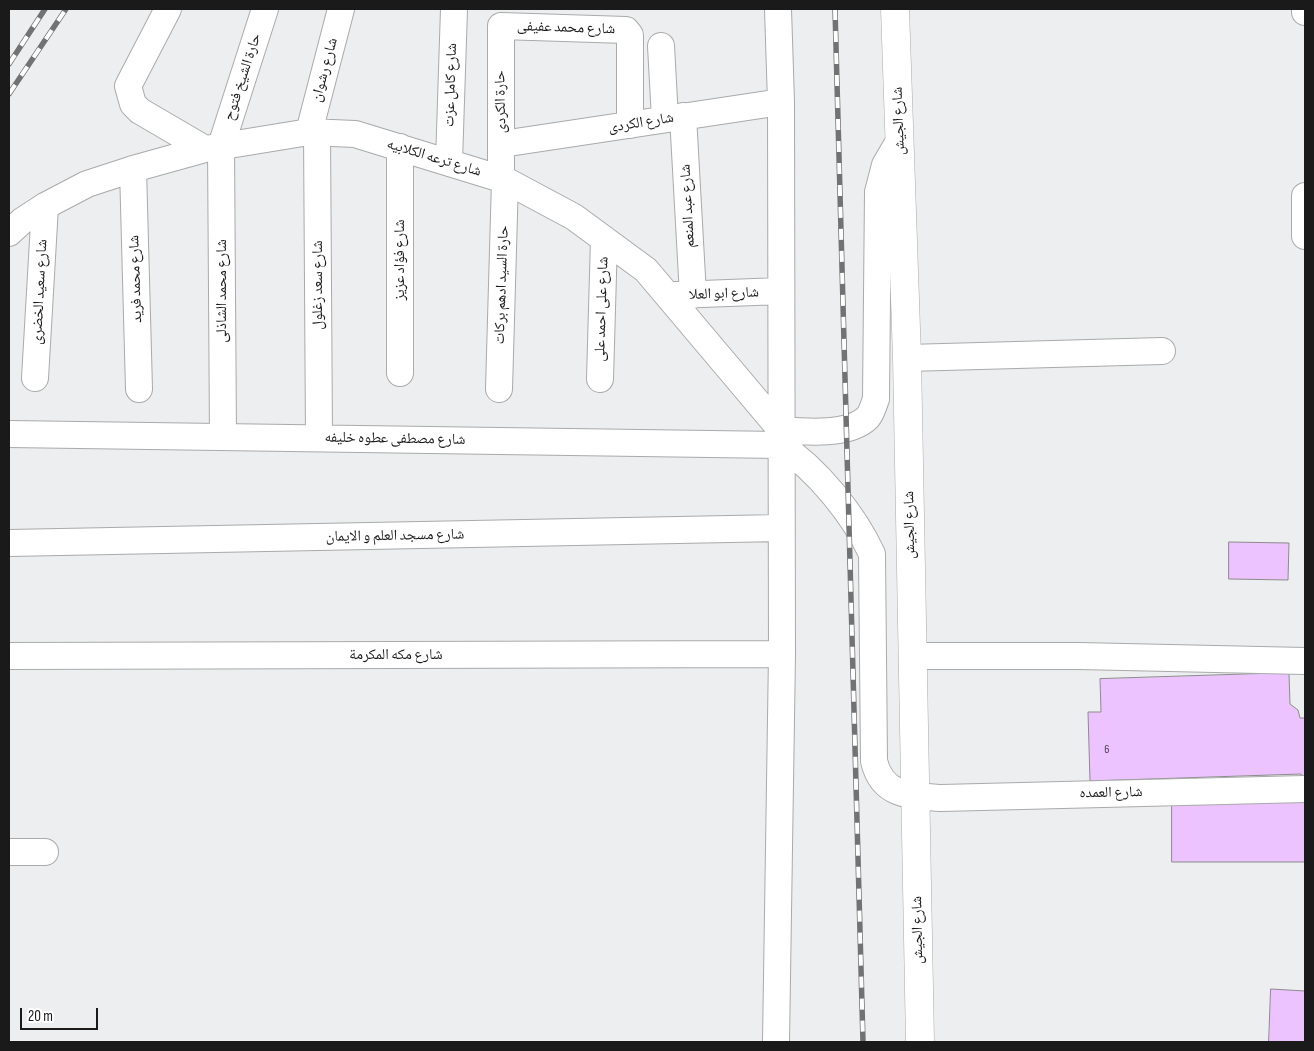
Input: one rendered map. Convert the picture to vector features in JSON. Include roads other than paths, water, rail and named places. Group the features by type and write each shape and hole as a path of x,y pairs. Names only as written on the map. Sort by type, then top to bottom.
{"main road":[{"name":"شارع الجيش","path":"895,9 907,358 920,1042"}],"street":[{"path":"168,9 128,86 129,96 140,111 213,148"},
{"name":"حارة الشيخ فتوح","path":"213,148 264,9"},
{"name":"شارع رشوان","path":"313,132 341,9"},
{"name":"شارع كامل عزت","path":"448,162 454,9"},
{"path":"776,1042 782,654 780,437 781,102 778,9"},
{"name":"شارع محمد عفيفى","path":"501,26 570,18 629,32 630,125"},
{"name":"حارة الكردى","path":"501,26 503,180"},
{"name":"شارع عبد المنعم","path":"661,46 674,118 680,295"},
{"name":"شارع الكردى","path":"502,144 781,102"},
{"name":"شارع ترعه الكلابيه","path":"9,233 22,221 45,206 87,184 133,169 213,148 313,132 355,134 503,180 574,217 680,295 780,437"},
{"name":"شارع سعد زغلول","path":"313,132 319,437"},
{"name":"شارع مصطفى عطوه خليفه","path":"9,434 319,437 780,437 858,425 869,415 876,399 878,192 885,165 899,141"},
{"name":"شارع فؤاد عزيز","path":"400,147 400,373"},
{"name":"شارع محمد الشاذلى","path":"213,148 223,436"},
{"name":"شارع محمد فريد","path":"133,169 139,389"},
{"name":"حارة السيد ادهم بركات","path":"499,390 503,180"},
{"path":"1305,196 1305,236"},
{"name":"شارع سعيد الخضرى","path":"35,378 45,206"},
{"name":"شارع على احمد على","path":"600,379 604,240"},
{"name":"شارع ابو العلا","path":"680,295 781,292"},
{"path":"907,358 1162,351"},
{"name":"شارع العمده","path":"780,437 802,459 849,516 863,536 872,554 874,761 876,772 888,788 916,796 949,797 1305,789"},
{"name":"شارع مسجد العلم و الايمان","path":"9,544 781,528"},
{"name":"شارع مكه المكرمة","path":"9,656 782,654"},
{"path":"913,656 1079,656 1305,661"},
{"path":"9,852 45,852"}],"railway":[{"path":"9,64 45,9"},
{"path":"9,94 66,9"},
{"path":"835,9 863,1042"}]}
